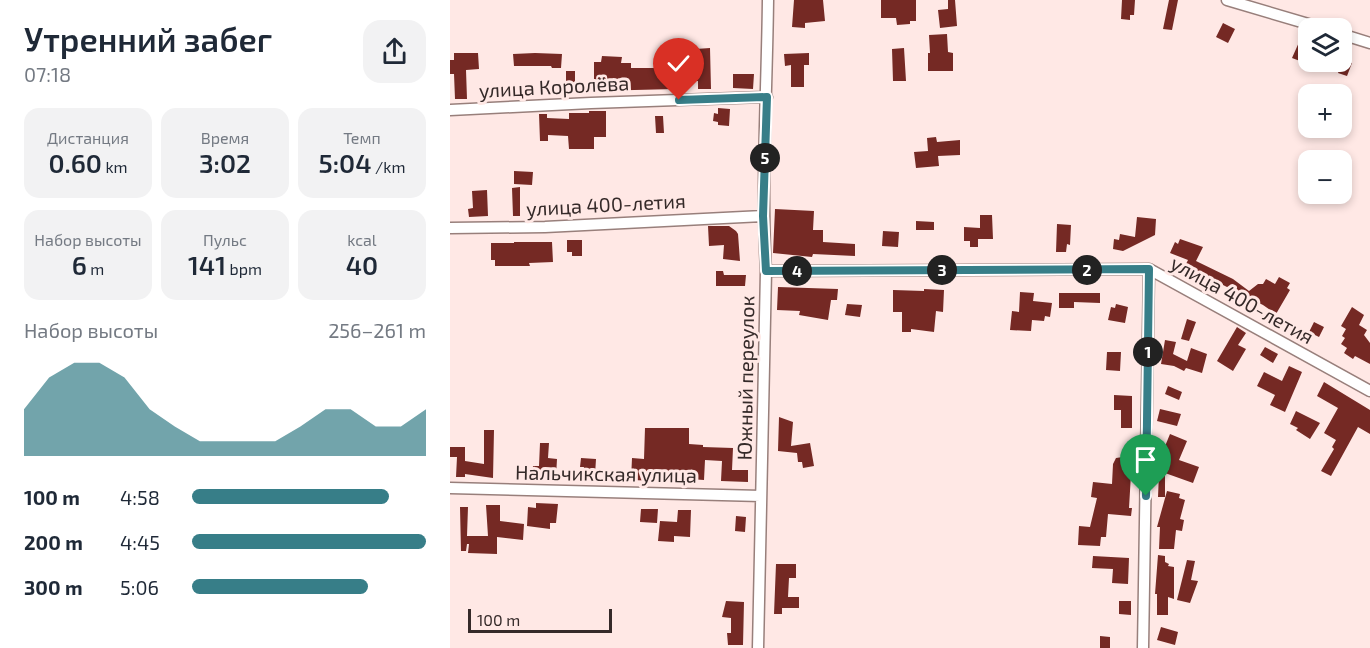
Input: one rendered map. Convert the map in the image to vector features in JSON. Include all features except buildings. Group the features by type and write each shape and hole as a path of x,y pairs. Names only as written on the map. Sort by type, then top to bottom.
{"street":[{"name":"Южный переулок","path":"758,648 766,271 763,216 768,0"},
{"path":"1227,0 1298,21"},
{"path":"1352,37 1370,43"},
{"name":"улица Королёва","path":"450,110 767,97"},
{"name":"улица 400-летия","path":"450,228 545,227 763,216"},
{"path":"1143,648 1149,269"},
{"name":"улица 400-летия","path":"766,271 1149,269 1370,391"},
{"name":"Нальчикская улица","path":"450,488 761,496"}],"route":[{"path":"679,100 767,97 763,216 766,271 1149,269 1146,496"}]}
